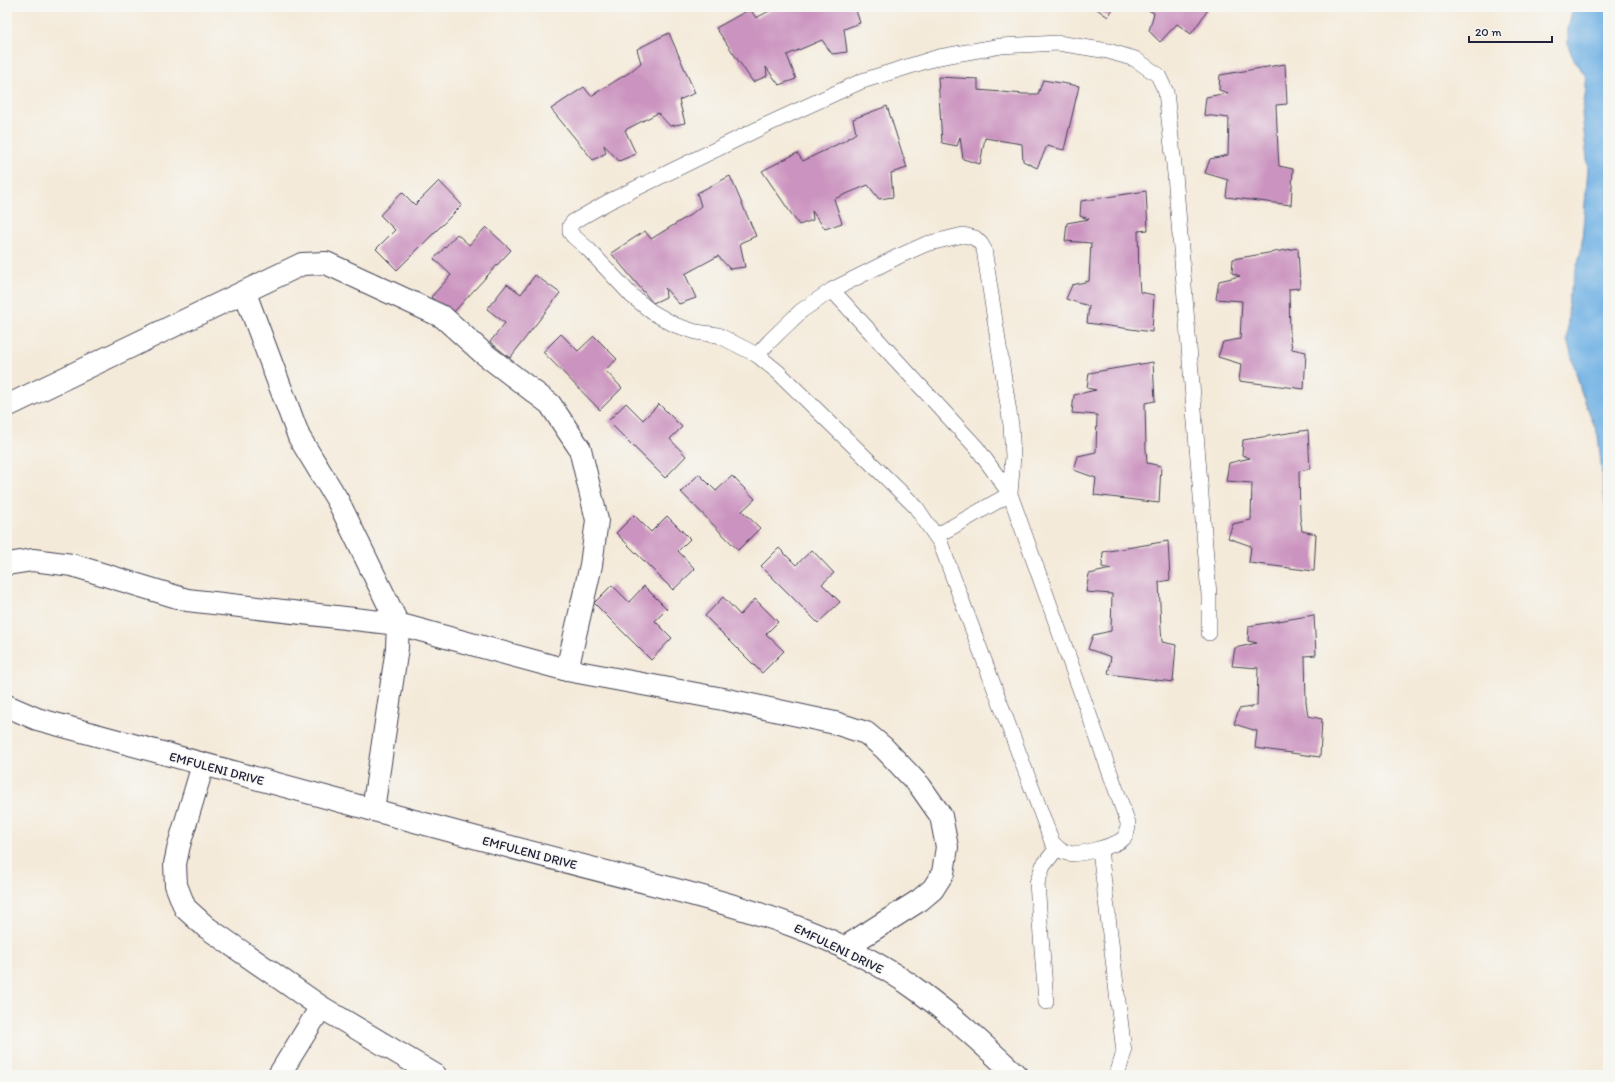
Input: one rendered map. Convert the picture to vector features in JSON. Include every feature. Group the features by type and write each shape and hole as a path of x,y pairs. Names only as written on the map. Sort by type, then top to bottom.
{"street":[{"path":"7,406 302,264 326,263 443,317 483,353 550,404 580,450 597,520 591,566 567,670"},
{"path":"244,293 299,437 338,501 398,624 397,648 373,810"},
{"path":"7,564 33,560 72,565 187,600 398,624 567,670 723,699 835,723 866,733 884,748 920,786 941,816 947,847 944,873 933,889 920,900 844,948"},
{"name":"EMFULENI DRIVE","path":"7,706 37,719 493,843 708,898 789,924 844,948 881,967 919,991 966,1030 1016,1075"},
{"path":"203,765 175,864 176,885 185,908 206,927 321,1007 435,1075"},
{"path":"279,1075 321,1007"}],"lane":[{"path":"832,290 977,448 1010,494 1128,824 1127,833 1123,839 1100,850 1068,854 1057,848 1052,842 947,558 936,536 916,507 778,372 757,355 718,335 696,332 675,325 652,312 632,296 589,250 573,236 570,232 570,226 573,222 608,202 848,87 862,81 939,57 1001,46 1058,43 1108,51 1134,59 1158,75 1166,92 1175,174 1210,595 1209,633"},
{"path":"757,355 770,340 801,311 832,290 926,244 962,235 975,238 984,249 1011,425 1013,456 1010,494"},
{"path":"936,536 1010,494"},
{"path":"1046,1002 1037,884 1044,866 1057,848"},
{"path":"1100,850 1124,1052 1117,1075"}],"water":[{"path":"1573,7 1608,7 1608,530 1598,435 1581,391 1567,339 1569,297 1581,251 1588,169 1582,113 1586,90 1586,77 1572,56 1568,45 1568,29"}],"building":[{"path":"777,7 855,7 860,23 844,29 847,52 832,54 822,40 787,55 796,79 779,85 766,67 767,76 753,82 716,28 750,9 756,18"},
{"path":"1094,7 1114,7 1108,17"},
{"path":"1143,7 1210,7 1191,34 1177,24 1160,42 1149,31 1154,13"},
{"path":"669,33 695,93 679,100 685,123 670,126 658,113 625,130 636,154 619,161 604,145 606,153 593,160 551,109 584,87 591,96 630,72 641,63 637,49"},
{"path":"1285,64 1287,104 1276,105 1279,166 1293,169 1291,205 1226,197 1228,180 1205,173 1210,159 1228,155 1229,118 1204,115 1206,97 1228,93 1219,90 1220,75"},
{"path":"938,77 978,79 978,90 1024,94 1038,94 1043,80 1079,86 1064,150 1047,146 1037,168 1023,161 1022,144 985,138 980,164 963,159 960,137 957,146 942,143"},
{"path":"887,106 907,168 891,173 893,197 879,199 868,185 834,199 842,223 825,229 812,211 813,220 799,225 762,171 797,153 803,161 844,141 856,133 853,119"},
{"path":"730,176 756,236 740,243 745,267 730,269 718,256 685,274 696,298 679,304 665,288 666,297 653,303 611,253 645,231 651,239 690,215 701,206 697,193"},
{"path":"439,181 462,205 397,270 376,249 395,230 380,215 402,192 415,205"},
{"path":"1146,191 1148,230 1138,231 1139,278 1140,292 1154,295 1152,332 1087,323 1089,306 1066,299 1072,285 1089,281 1091,243 1065,241 1067,223 1089,219 1080,216 1081,201"},
{"path":"486,227 511,250 451,315 431,297 451,275 434,259 457,234 469,245"},
{"path":"1298,248 1300,288 1289,289 1290,335 1292,349 1306,352 1304,389 1239,381 1241,364 1218,357 1223,342 1240,339 1242,301 1216,299 1219,281 1240,276 1232,273 1233,259"},
{"path":"535,275 560,293 510,358 490,342 505,323 487,309 507,284 521,294"},
{"path":"561,334 578,351 594,336 617,359 605,370 622,388 600,410 543,352"},
{"path":"1153,362 1155,401 1145,403 1146,449 1147,463 1161,466 1159,503 1094,495 1096,478 1074,470 1078,456 1096,452 1097,415 1072,413 1074,395 1096,390 1087,388 1089,373"},
{"path":"626,403 643,420 659,404 682,427 670,439 686,456 665,478 608,421"},
{"path":"1308,430 1310,469 1299,471 1300,517 1302,531 1316,534 1314,571 1249,563 1251,546 1228,538 1233,524 1251,520 1252,483 1226,481 1229,463 1250,458 1242,455 1243,440"},
{"path":"699,474 716,491 732,476 755,499 742,511 760,528 738,550 681,492"},
{"path":"634,515 651,532 667,516 690,539 678,551 695,569 673,590 616,533"},
{"path":"1168,541 1170,580 1159,582 1162,642 1176,645 1173,682 1108,674 1111,657 1088,649 1093,635 1111,631 1112,594 1086,592 1089,574 1111,569 1102,567 1103,552"},
{"path":"779,548 796,565 812,550 834,573 822,584 840,602 818,623 761,566"},
{"path":"612,585 629,602 644,586 667,609 655,621 672,638 651,660 594,603"},
{"path":"723,597 740,615 755,599 778,622 766,634 784,651 762,673 705,616"},
{"path":"1314,615 1316,655 1305,656 1306,702 1308,716 1322,719 1320,757 1255,748 1257,731 1234,724 1239,709 1257,706 1258,668 1232,666 1235,648 1257,643 1248,641 1249,626"}]}
